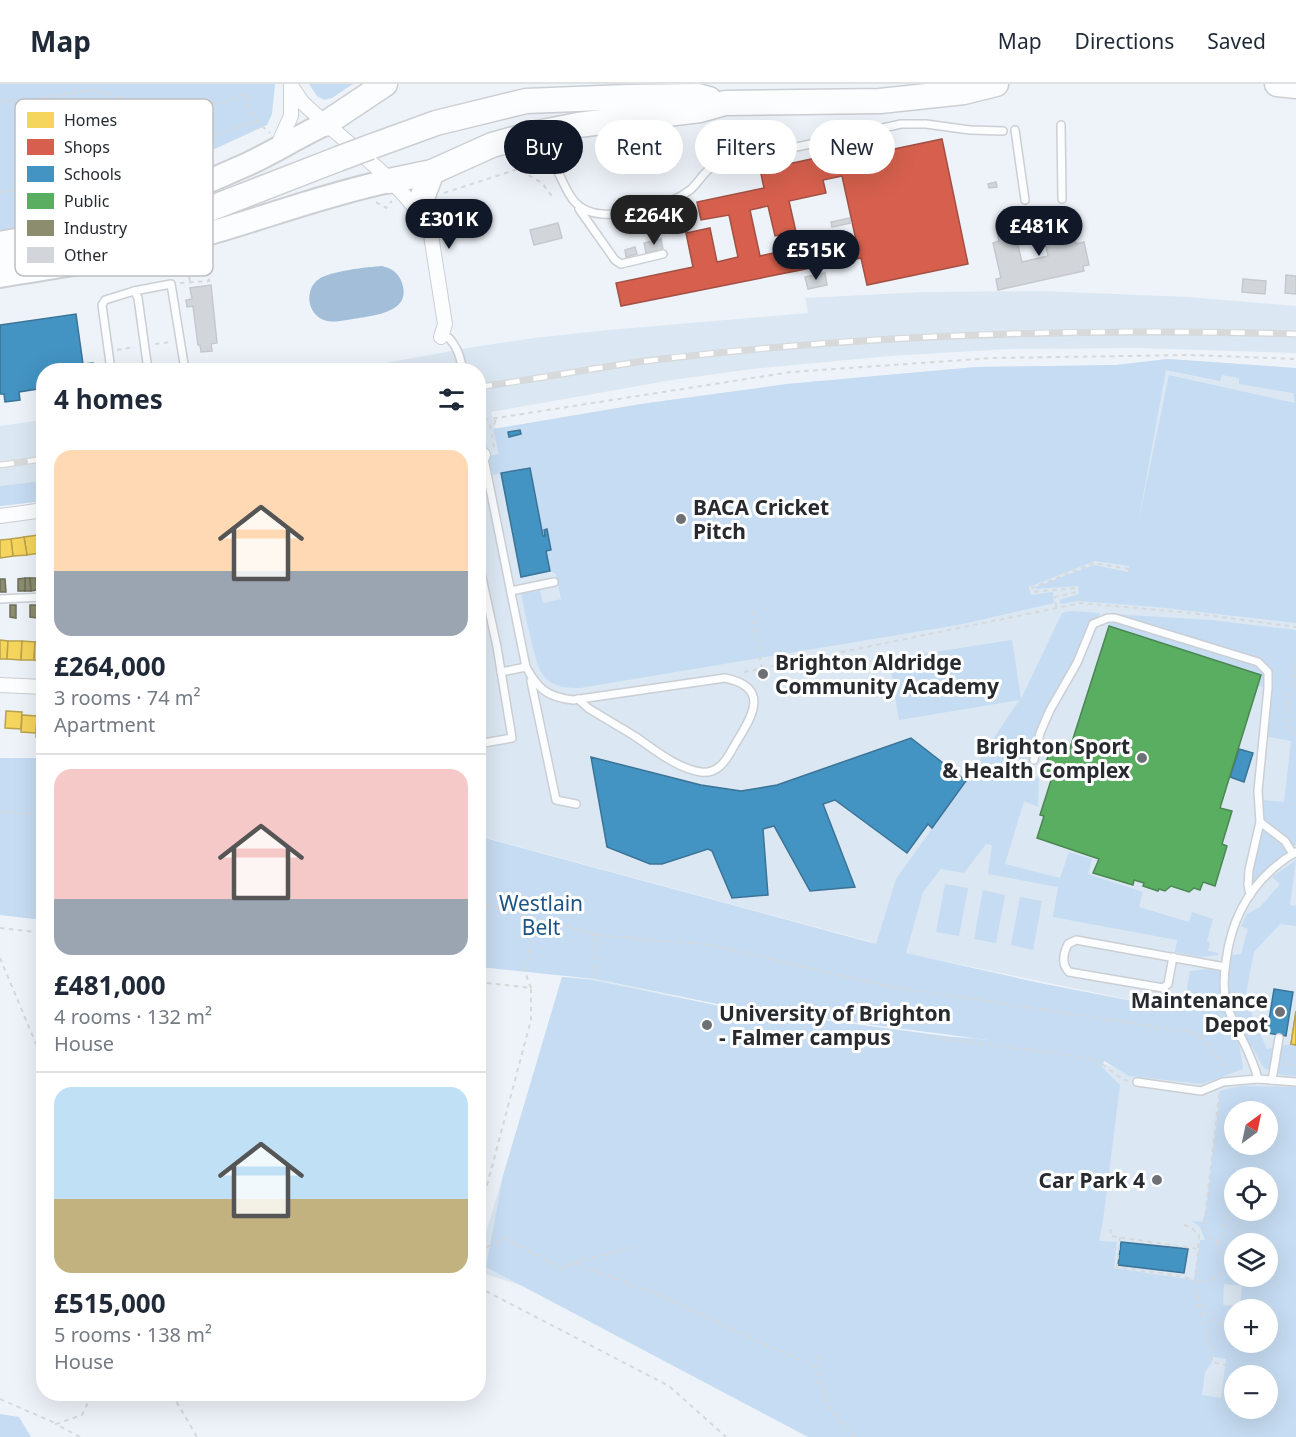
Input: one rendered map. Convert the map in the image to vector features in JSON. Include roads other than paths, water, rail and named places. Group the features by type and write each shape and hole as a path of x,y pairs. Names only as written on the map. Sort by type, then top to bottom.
{"highway":[{"path":"325,124 385,84"},
{"path":"213,208 436,123 526,101 698,96 725,103 880,102 964,92 996,84"},
{"path":"1277,84 1296,86"},
{"path":"583,124 700,110 725,103"},
{"path":"404,190 432,171 504,142"},
{"path":"404,190 432,171"},
{"path":"404,190 426,223"},
{"path":"0,262 15,259"}],"main road":[{"path":"213,178 274,142 325,124"},
{"path":"213,232 352,189 404,190"},
{"path":"0,243 15,240"},
{"path":"0,276 15,274"}],"street":[{"path":"291,85 303,103 325,124 404,190"},
{"path":"274,142 291,116 291,85"},
{"path":"426,223 431,235 445,324 441,337"},
{"path":"0,516 36,511"},
{"path":"0,685 36,687"}],"lane":[{"path":"574,202 588,212 605,214 644,209 683,195 708,169 716,165 892,125 926,124 970,130 1003,131"},
{"path":"1061,125 1062,199"},
{"path":"1015,130 1025,200"},
{"path":"560,174 574,202 618,262 625,263 663,254"},
{"path":"110,363 102,305 105,300 134,291 171,284 184,363"},
{"path":"134,291 138,298 147,363"},
{"path":"441,337 449,338 456,346 462,363"},
{"path":"486,478 556,800 576,804"},
{"path":"511,591 554,582"},
{"path":"0,599 36,597"},
{"path":"486,598 512,738 486,743"},
{"path":"1034,760 1040,733 1050,710 1077,663 1093,624 1108,618 1115,618 1258,662 1268,672 1258,791 1260,822 1249,870 1250,895"},
{"path":"501,672 528,670"},
{"path":"528,670 542,691 563,699 578,699 728,678 741,683 752,696 754,708 748,723 725,760 709,772 694,770 675,762 588,708 578,699"},
{"path":"1258,1079 1252,1057 1227,1005 1225,967 1228,946 1235,919 1250,895 1273,868 1294,853 1285,841 1260,822"},
{"path":"1173,957 1168,984 1163,988 1069,972 1064,959 1068,944 1076,940 1173,957 1225,967"},
{"path":"1272,1080 1279,1038"},
{"path":"1137,1082 1201,1091 1223,1082 1236,1080 1296,1082"}],"railway":[{"path":"486,386 662,359 820,344 1058,333 1296,334"},
{"path":"0,465 36,460"}],"place":[{"name":"BACA Cricket Pitch","path":"681,519"},
{"name":"Brighton Aldridge Community Academy","path":"763,674"},
{"name":"Brighton Sport & Health Complex","path":"1142,758"},
{"name":"Maintenance Depot","path":"1280,1012"},
{"name":"University of Brighton - Falmer campus","path":"707,1025"},
{"name":"Car Park 4","path":"1157,1180"}],"park label":[{"name":"Westlain Belt","path":"541,915"}]}
